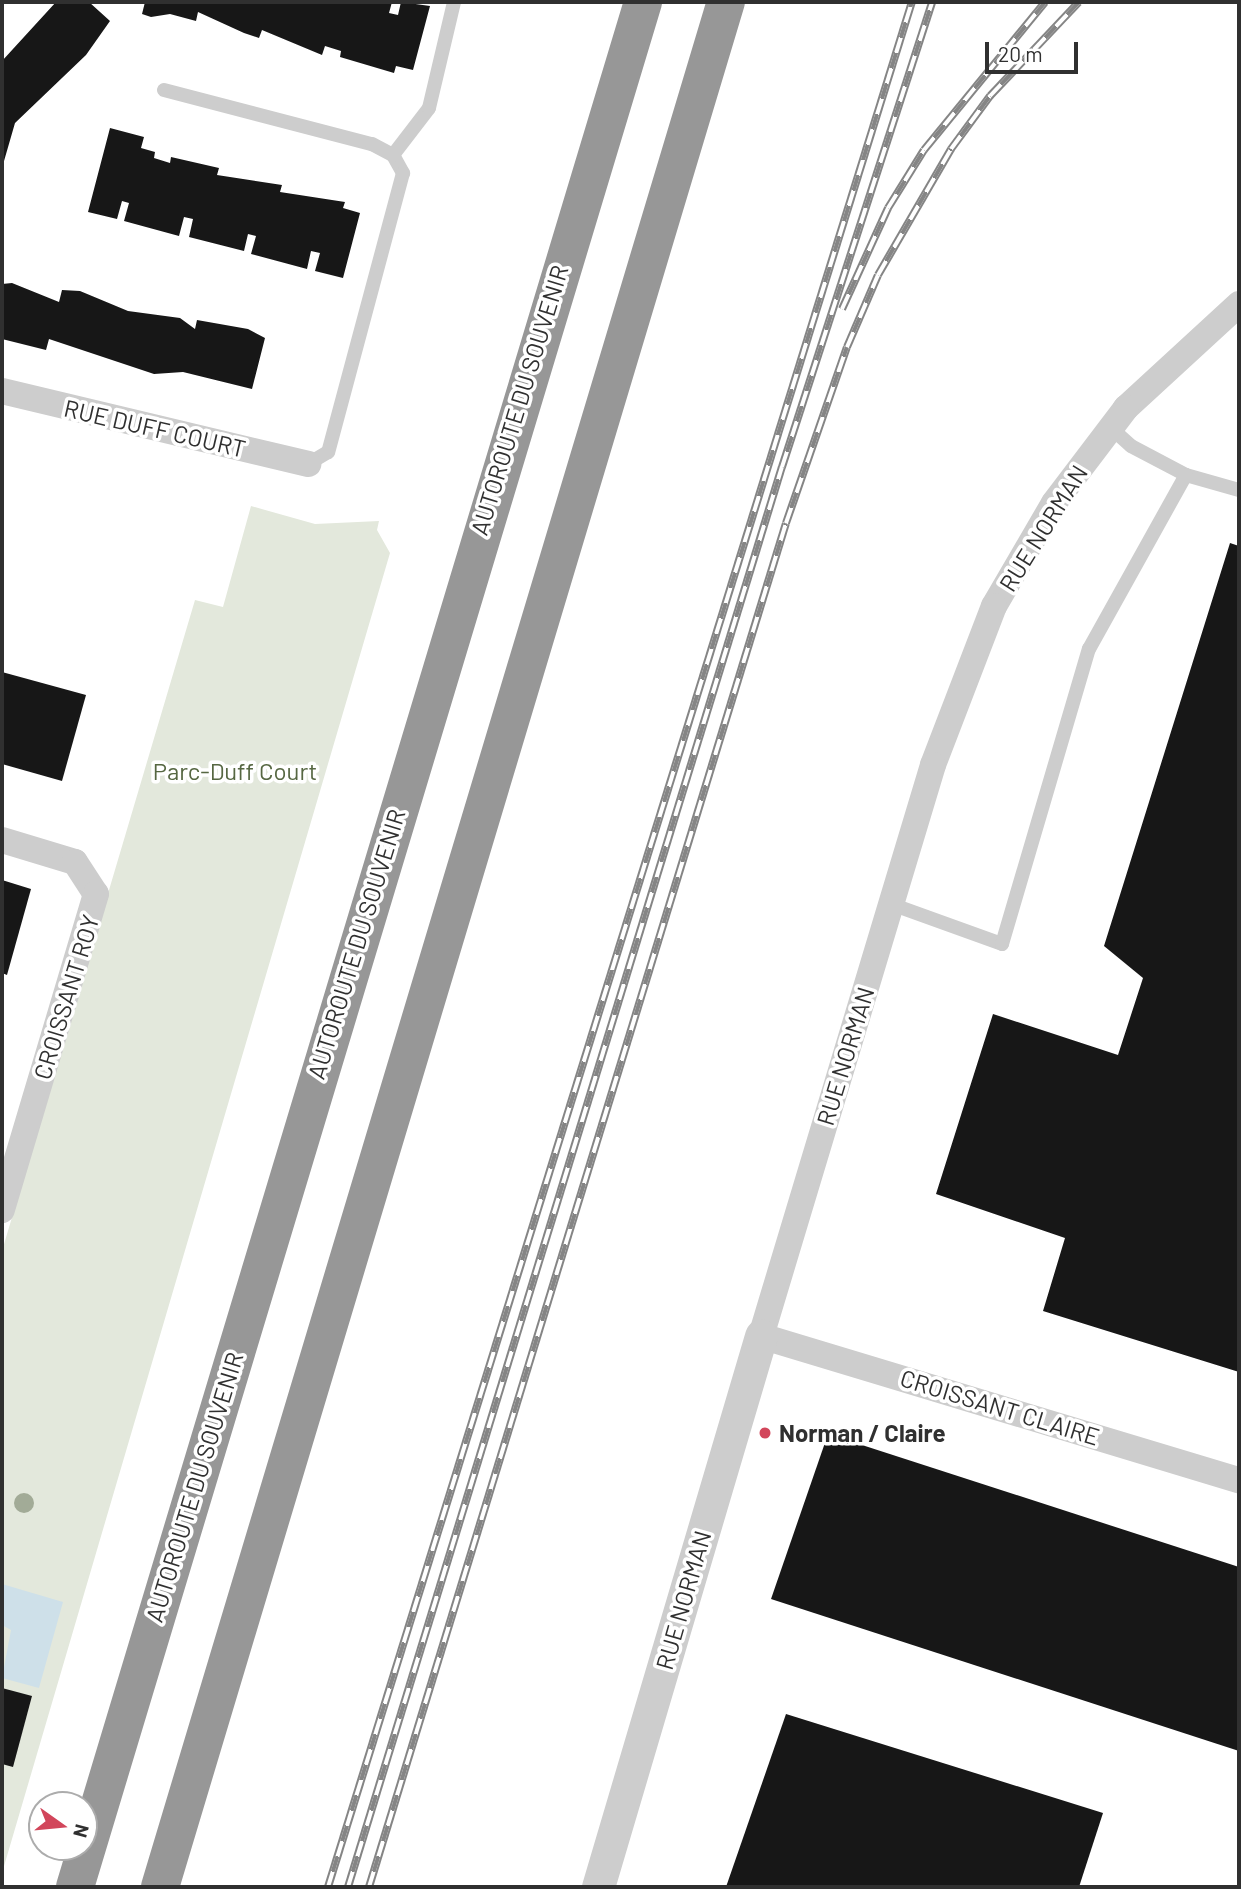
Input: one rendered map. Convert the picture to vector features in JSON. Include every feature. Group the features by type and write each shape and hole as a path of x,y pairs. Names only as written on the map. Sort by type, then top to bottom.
{"highway":[{"name":"AUTOROUTE DU SOUVENIR","path":"75,1887 643,2"},
{"path":"160,1887 726,2"},
{"path":"179,1887 205,1739"}],"street":[{"name":"RUE NORMAN","path":"598,1887 946,726 995,606 1054,503 1110,427 1167,365 1239,304"},
{"name":"RUE DUFF COURT","path":"2,391 308,464"},
{"name":"CROISSANT ROY","path":"2,840 75,862 96,894 2,1210"},
{"name":"CROISSANT CLAIRE","path":"761,1336 1239,1479"}],"lane":[{"path":"393,155 429,108 454,2"},
{"path":"164,90 393,155 402,173 397,206 328,452 308,464"},
{"path":"1110,427 1131,446 1186,475 1239,490"},
{"path":"891,904 1002,944 1089,649 1186,475"}],"green space":[{"name":"Parc-Duff Court","path":"251,506 315,524 379,521 377,530 390,553 2,1873 2,1251 195,600 223,607"}],"shaded area":[{"path":"2,1584 63,1602 39,1688 2,1678 11,1630 2,1625"}],"building":[{"path":"56,2 89,2 110,21 86,55 15,123 2,168 2,61"},
{"path":"145,2 392,2 389,13 398,15 401,2 430,6 413,70 396,66 394,73 340,57 341,51 325,46 322,55 262,30 259,38 198,12 196,21 170,14 151,17 142,14"},
{"path":"110,128 144,137 141,148 155,152 154,158 170,163 171,157 219,168 217,175 282,185 280,192 345,202 343,208 360,213 343,278 315,271 320,253 311,251 307,269 251,254 256,236 248,234 244,251 189,237 193,219 184,217 179,236 124,221 129,203 122,201 117,219 88,212"},
{"path":"12,283 59,302 62,290 80,291 128,311 180,318 195,329 197,320 248,329 265,338 252,389 183,372 154,374 49,339 46,350 2,339 2,284"},
{"path":"1230,543 1239,546 1239,1372 1043,1311 1065,1238 936,1194 993,1014 1118,1055 1143,978 1104,946"},
{"path":"2,672 86,695 62,781 2,764"},
{"path":"2,880 31,889 7,975 2,973"},
{"path":"828,1434 1239,1567 1239,1751 771,1599"},
{"path":"2,1688 32,1696 13,1767 2,1764"},
{"path":"786,1714 1103,1813 1079,1887 726,1887"}],"railway":[{"path":"328,1887 912,2"},
{"path":"348,1887 782,467 932,2"},
{"path":"842,309 888,208 924,150 1045,2"},
{"path":"369,1887 786,523 847,347 878,275 951,149 990,96 1079,2"}],"place":[{"name":"Norman / Claire","path":"765,1433"}]}
